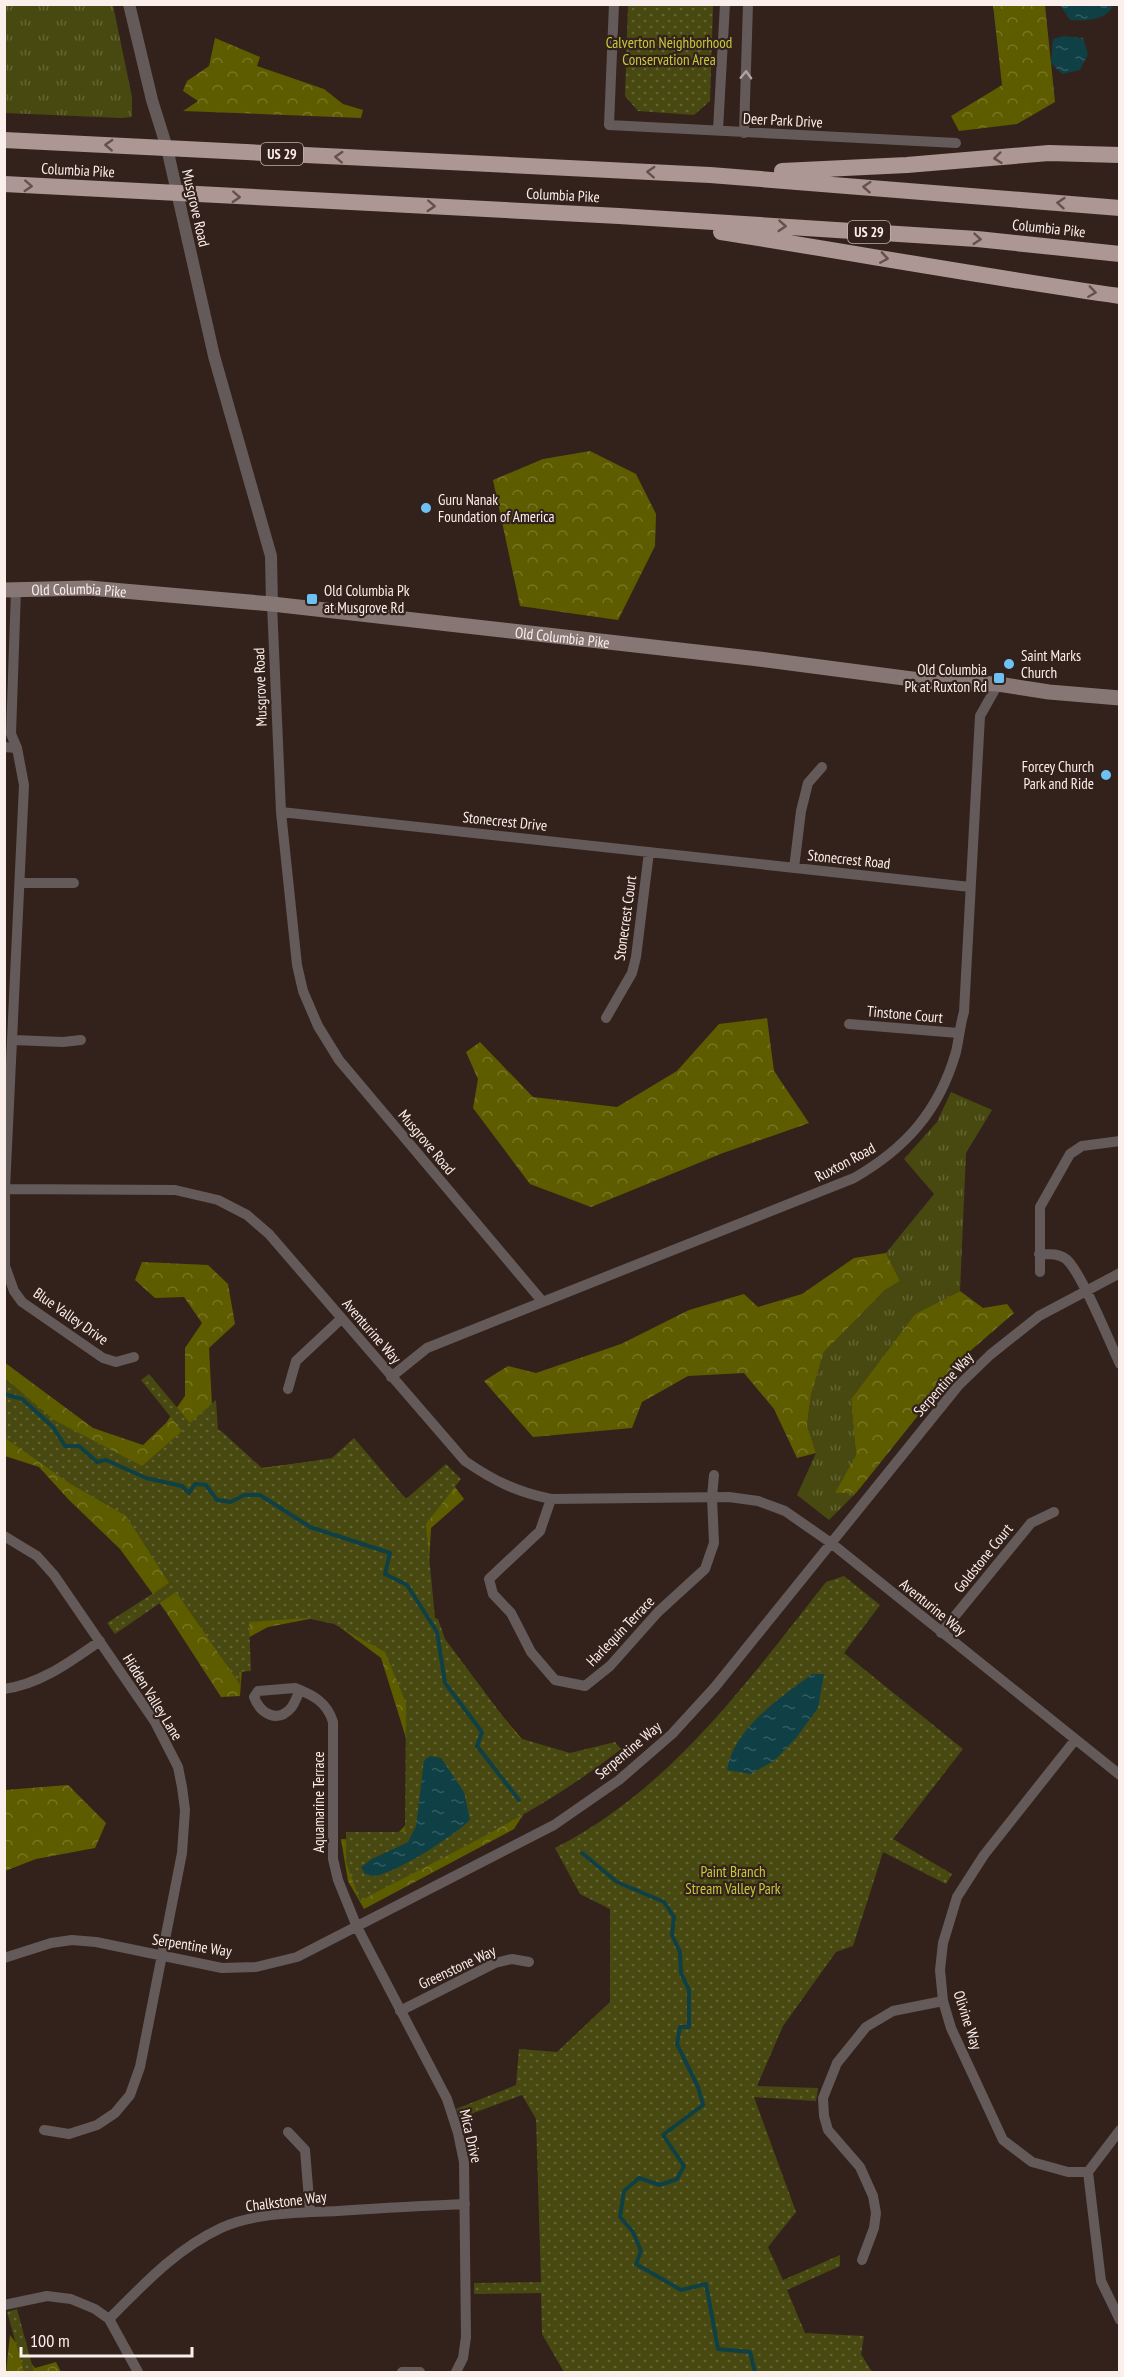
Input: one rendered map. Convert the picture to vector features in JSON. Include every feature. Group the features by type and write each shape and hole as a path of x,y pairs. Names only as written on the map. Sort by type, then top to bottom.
{"highway":[{"name":"Columbia Pike","path":"4,140 710,175 1119,208"},
{"path":"710,175 907,165 1049,153 1119,154"},
{"name":"Columbia Pike","path":"4,184 619,216 965,238 1119,254"},
{"path":"619,216 1119,296"}],"main road":[{"name":"Old Columbia Pike","path":"10,590 89,588 272,604 759,659 935,682 998,684 1053,693 1119,698"}],"street":[{"name":"Musgrove Road","path":"129,4 167,148 214,356 271,556 281,812 297,965 303,991 318,1026 339,1060 542,1301"},
{"name":"Deer Park Drive","path":"614,4 609,125 956,142"},
{"path":"718,130 724,4"},
{"path":"744,133 748,4"},
{"name":"Blue Valley Drive","path":"10,590 11,734 24,785 5,1189 5,1266 14,1291 22,1302 103,1358 116,1362 134,1357"},
{"name":"Ruxton Road","path":"391,1377 427,1348 768,1214 786,1204 797,1203 854,1178 898,1149 929,1114 947,1078 957,1049 958,1033 964,1012 980,716 998,684"},
{"path":"4,747 16,748"},
{"path":"794,868 801,811 808,783 822,767"},
{"name":"Stonecrest Drive","path":"281,812 725,859"},
{"name":"Stonecrest Court","path":"606,1018 632,973 649,852"},
{"name":"Stonecrest Road","path":"725,859 970,887"},
{"path":"21,884 74,883"},
{"name":"Tinstone Court","path":"849,1024 958,1033"},
{"path":"13,1040 63,1042 81,1040"},
{"path":"1040,1272 1040,1207 1070,1154 1082,1146 1119,1141"},
{"name":"Aventurine Way","path":"5,1189 175,1190 218,1200 248,1215 269,1234 465,1461 494,1481 526,1494 551,1499 729,1497 758,1501 786,1511 831,1543 1119,1775"},
{"path":"1039,1254 1052,1253 1067,1260 1085,1290 1119,1364"},
{"name":"Serpentine Way","path":"4,1958 51,1943 72,1940 96,1942 222,1968 256,1967 297,1957 554,1825 619,1780 672,1734 715,1688 958,1386 990,1355 1039,1316 1119,1273"},
{"path":"288,1389 296,1361 341,1318"},
{"path":"712,1497 714,1475"},
{"name":"Harlequin Terrace","path":"551,1499 540,1531 489,1579 493,1594 511,1613 531,1652 555,1680 585,1686 610,1666 658,1612 705,1569 714,1544 712,1497"},
{"name":"Goldstone Court","path":"941,1633 1031,1523 1054,1512"},
{"name":"Hidden Valley Lane","path":"4,1536 37,1556 54,1575 155,1722 178,1767 185,1810 183,1853 140,2067 130,2095 115,2113 97,2125 69,2134 44,2130"},
{"path":"4,1689 16,1687 56,1671 100,1641"},
{"name":"Aquamarine Terrace","path":"300,1690 313,1695 330,1710 333,1722 333,1859 338,1880 357,1927"},
{"name":"Olivine Way","path":"1075,1740 984,1855 957,1897 943,1943 940,1970 943,2001 951,2028 1004,2140 1032,2162 1068,2172 1088,2172"},
{"name":"Mica Drive","path":"357,1927 447,2099 458,2133 464,2162 466,2337 463,2358 456,2373"},
{"name":"Greenstone Way","path":"400,2011 495,1963 512,1959 529,1962"},
{"path":"862,2260 874,2229 876,2213 873,2196 860,2167 828,2130 823,2098 837,2063 866,2027 893,2011 943,2001"},
{"path":"1119,2130 1088,2172 1101,2282 1119,2320"},
{"path":"288,2132 305,2150 310,2212"},
{"name":"Chalkstone Way","path":"109,2319 160,2268 195,2242 223,2227 253,2218 310,2212 465,2204"},
{"path":"4,2305 47,2296 71,2299 95,2309 109,2319 138,2373"},
{"path":"402,2373 420,2373"}],"green space":[{"path":"4,5 113,5 132,97 132,117 5,113"},
{"name":"Calverton Neighborhood Conservation Area","path":"628,5 713,5 710,101 694,115 638,111 625,96"},
{"path":"993,5 1045,5 1055,102 1017,124 959,131 951,116 1002,85"},
{"path":"215,38 260,57 257,66 324,89 343,104 363,110 361,118 183,111 198,101 183,91 187,81 209,66"},
{"path":"590,451 636,474 656,514 655,546 618,620 520,606 493,480 543,459"},
{"path":"767,1018 774,1071 809,1123 723,1153 591,1207 530,1184 473,1108 478,1079 466,1052 480,1042 533,1097 617,1107 677,1071 719,1024"},
{"path":"951,1092 992,1110 966,1153 960,1291 915,1314 851,1399 856,1455 836,1492 856,1493 829,1520 797,1495 816,1453 807,1425 811,1395 824,1352 885,1290 900,1281 886,1253 934,1194 904,1159 937,1122"},
{"path":"886,1253 900,1281 885,1290 824,1352 811,1395 807,1425 816,1453 797,1458 774,1409 744,1373 688,1376 642,1402 632,1428 533,1437 484,1381 508,1366 536,1373 621,1344 689,1310 744,1294 758,1307 802,1294 854,1258"},
{"path":"142,1262 208,1265 228,1284 235,1324 209,1348 213,1425 261,1468 339,1458 400,1502 446,1475 464,1499 431,1528 427,1598 449,1654 540,1760 540,1788 514,1829 364,1909 348,1881 341,1839 390,1842 410,1820 411,1754 381,1658 325,1616 268,1627 244,1640 240,1696 221,1697 166,1612 120,1549 69,1500 39,1467 5,1456 4,1362 93,1428 143,1445 166,1423 185,1396 185,1348 202,1323 184,1297 155,1298 135,1280"},
{"path":"960,1291 983,1308 1007,1304 1014,1313 969,1352 856,1493 835,1493 856,1455 851,1399 915,1314"},
{"path":"149,1374 190,1423 216,1400 218,1430 263,1469 332,1458 354,1438 406,1499 446,1464 461,1479 426,1524 435,1618 438,1619 445,1639 519,1738 570,1753 615,1742 621,1749 591,1772 527,1812 360,1901 346,1862 346,1832 405,1832 406,1703 385,1652 334,1624 306,1618 249,1622 251,1671 239,1672 241,1686 176,1592 115,1634 107,1623 169,1583 126,1516 69,1483 5,1438 4,1377 54,1420 142,1466 182,1431 141,1380"},
{"name":"Paint Branch Stream Valley Park","path":"844,1576 880,1605 844,1653 963,1749 893,1839 952,1874 946,1884 883,1852 853,1946 836,1952 783,2026 757,2086 818,2088 816,2101 754,2097 796,2212 768,2247 783,2280 840,2255 840,2266 787,2290 805,2333 864,2336 861,2354 872,2372 564,2372 542,2334 541,2293 474,2294 474,2283 541,2282 536,2119 522,2095 460,2118 456,2109 516,2085 519,2049 557,2052 610,2002 610,1909 580,1894 555,1848 597,1824 635,1796 671,1764 736,1695 826,1582"},
{"path":"68,1785 106,1823 95,1848 36,1859 5,1871 5,1790"},
{"path":"17,2309 34,2372 24,2372 7,2312"},
{"path":"10,2335 35,2368 56,2362 61,2372 6,2372"}],"water":[{"path":"1060,5 1113,5 1101,17 1070,20"},
{"path":"1064,36 1083,38 1088,54 1080,70 1062,74 1051,63 1053,39"},
{"path":"812,1674 824,1674 818,1708 796,1738 774,1761 750,1774 727,1770 731,1755 749,1727 773,1704"},
{"path":"430,1756 441,1758 464,1792 470,1820 439,1843 389,1872 377,1876 365,1874 361,1867 372,1859 408,1842 416,1826 424,1760"}],"waterway":[{"path":"4,1394 22,1399 53,1427 65,1446 79,1446 97,1462 106,1460 146,1478 182,1486 189,1493 195,1484 206,1485 217,1500 231,1502 244,1495 260,1495 310,1527 390,1553 385,1574 407,1585 437,1632 445,1683 482,1732 477,1746 519,1800"},
{"path":"582,1853 617,1882 664,1902 674,1917 672,1935 680,1952 681,1973 689,1990 689,2027 680,2027 677,2044 698,2087 703,2105 663,2135 684,2166 677,2179 660,2185 639,2178 624,2191 620,2217 633,2232 641,2251 636,2264 681,2290 706,2284 718,2349 750,2352 755,2372"}],"place":[{"name":"Guru Nanak Foundation of America","path":"426,508"},
{"name":"Old Columbia Pk at Musgrove Rd","path":"312,599"},
{"name":"Saint Marks Church","path":"1009,664"},
{"name":"Old Columbia Pk at Ruxton Rd","path":"999,678"},
{"name":"Forcey Church Park and Ride","path":"1106,775"}]}
